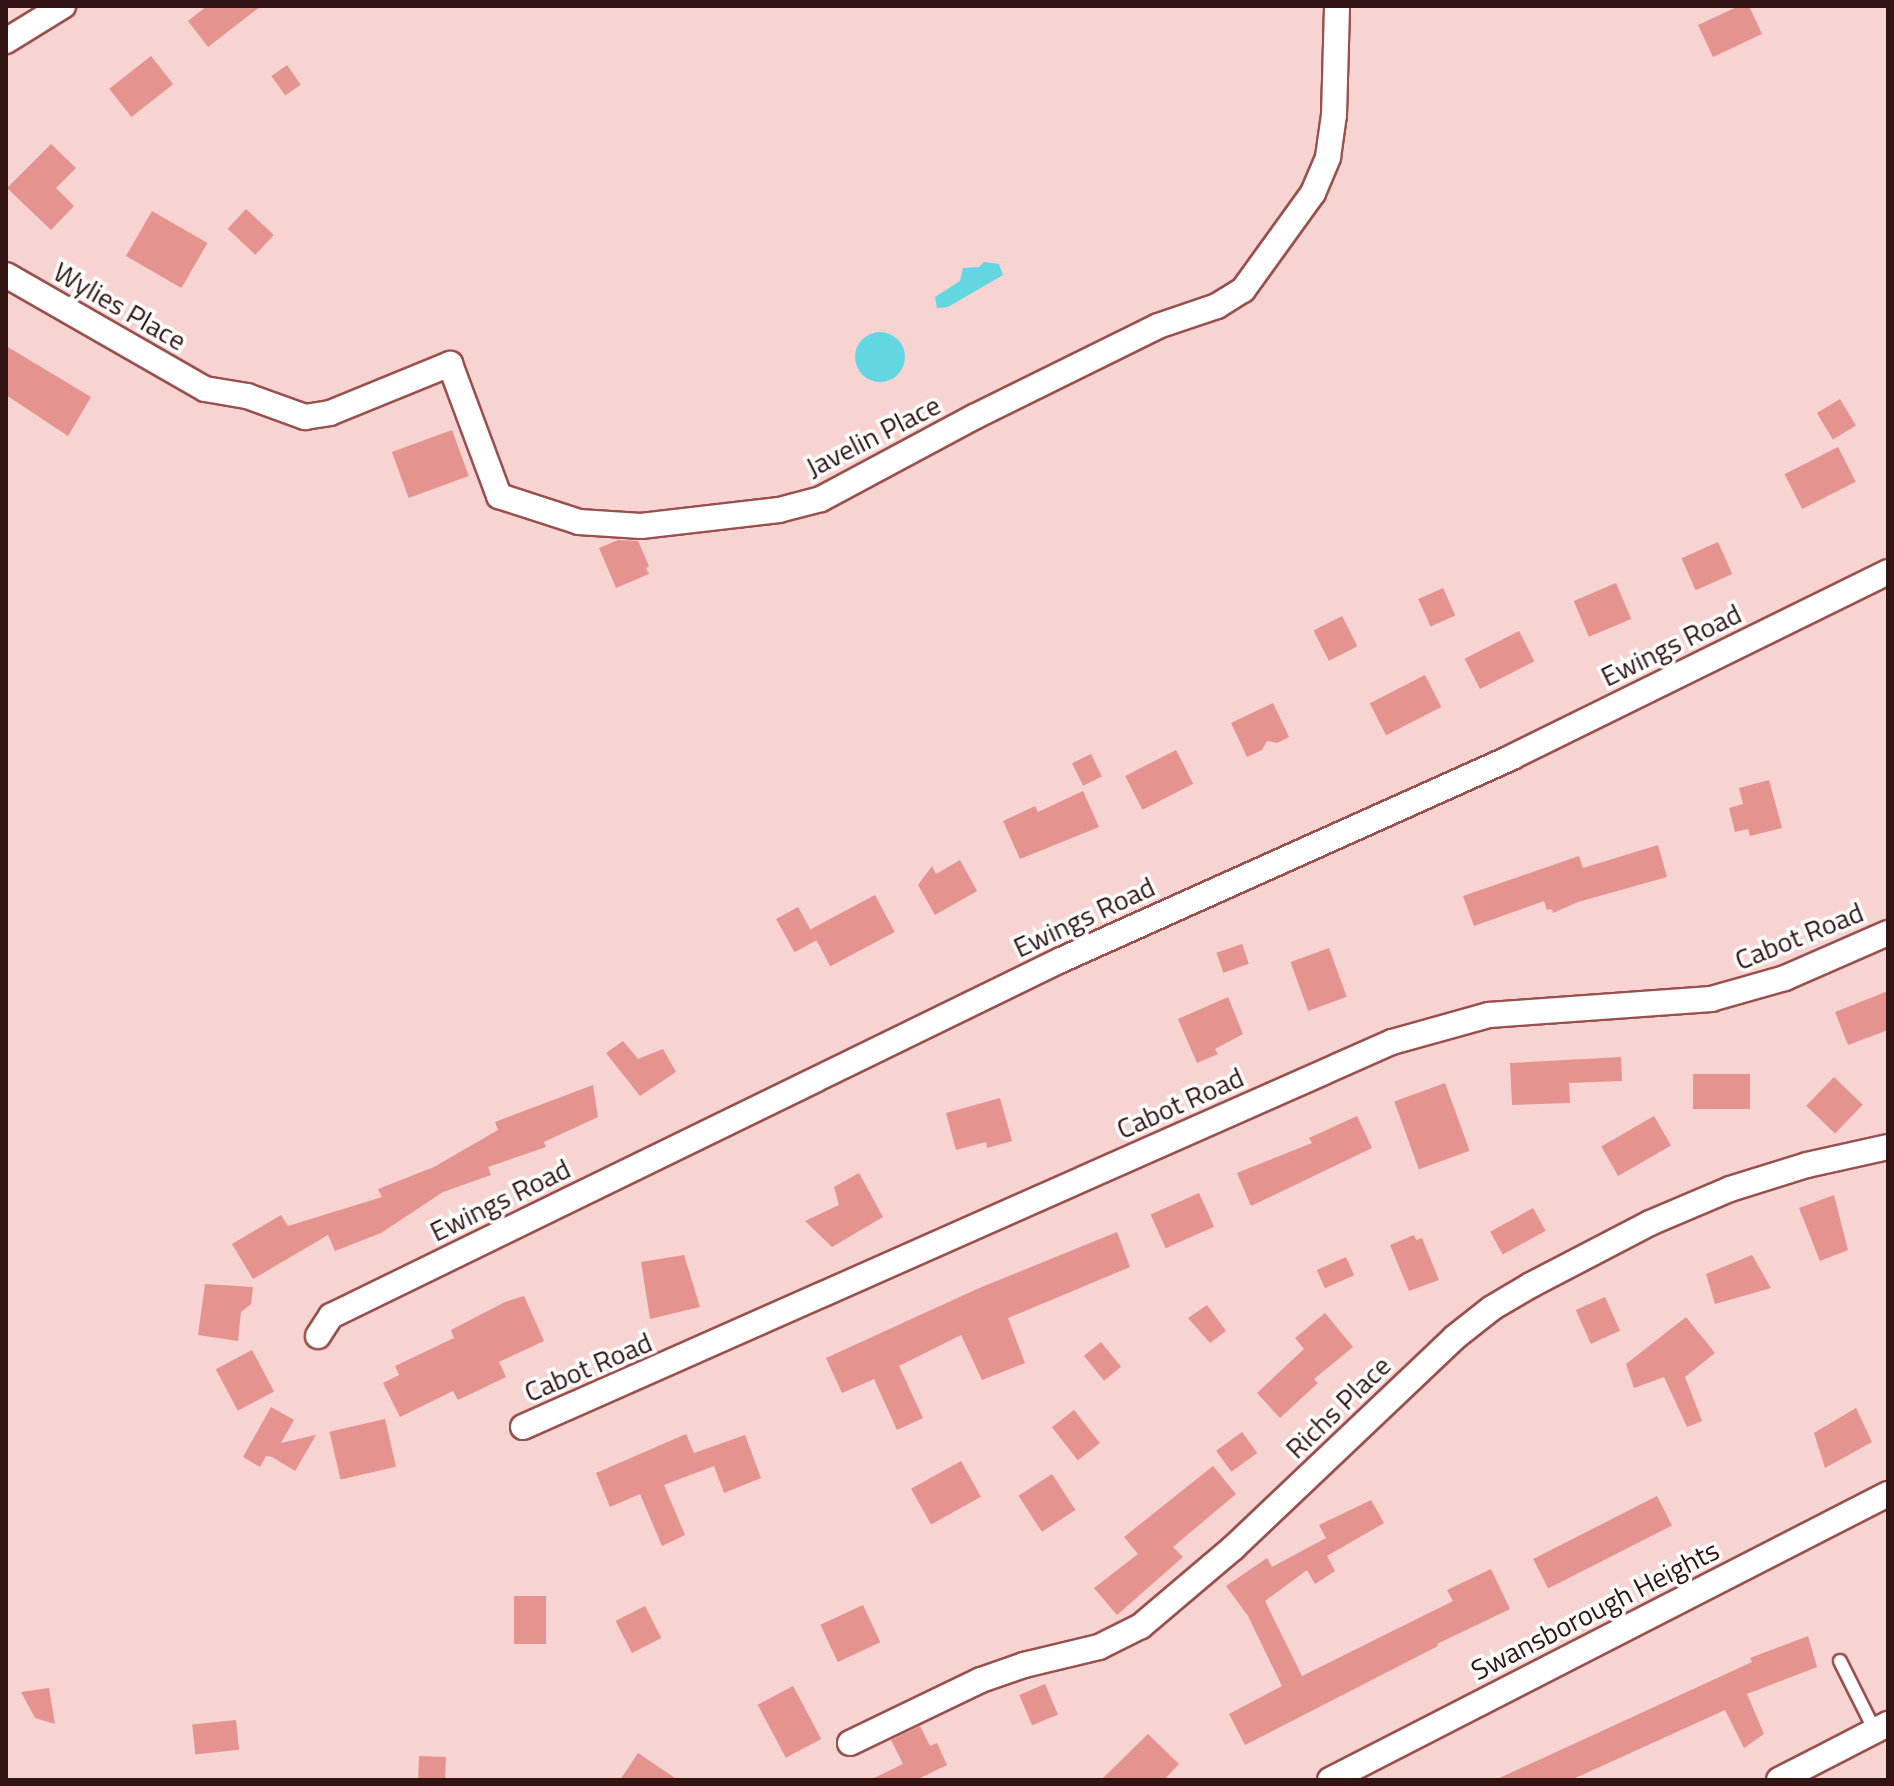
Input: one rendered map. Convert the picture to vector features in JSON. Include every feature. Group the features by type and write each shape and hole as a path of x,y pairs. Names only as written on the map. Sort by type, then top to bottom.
{"street":[{"path":"6,41 63,6"},
{"name":"Javelin Place","path":"205,389 247,396 305,417 330,413 450,364 499,496 579,522 641,526 779,510 821,499 974,417 1137,336 1217,306 1253,280 1313,193 1328,157 1334,115 1337,6"},
{"name":"Wylies Place","path":"6,275 205,389"},
{"name":"Ewings Road","path":"318,1336 331,1316 1018,980 1512,757 1888,572"},
{"name":"Cabot Road","path":"523,1427 1392,1042 1489,1015 1642,1007 1722,997 1785,978 1888,933"},
{"name":"Richs Place","path":"850,1743 981,1680 1024,1665 1099,1647 1134,1631 1212,1567 1454,1338 1492,1308 1531,1285 1650,1223 1730,1189 1807,1165 1888,1147"},
{"name":"Swansborough Heights","path":"1330,1780 1888,1494"},
{"path":"1779,1780 1881,1727"}],"lane":[{"path":"1840,1661 1881,1727"}],"water":[{"path":"984,262 999,264 1003,275 948,307 937,308 935,297 960,281 963,268 979,267"},
{"path":"880,332 898,339 905,357 898,375 880,382 862,375 855,357 862,339"}],"building":[{"path":"207,6 261,6 208,47 188,21"},
{"path":"1739,6 1749,6 1762,34 1713,57 1698,25"},
{"path":"151,56 173,84 131,117 109,89"},
{"path":"287,65 301,85 285,96 271,76"},
{"path":"51,144 76,168 56,188 74,206 51,230 7,188"},
{"path":"246,209 274,235 255,255 228,229"},
{"path":"152,211 207,243 181,288 126,256"},
{"path":"6,346 91,397 68,436 6,395"},
{"path":"1840,399 1856,426 1833,439 1817,413"},
{"path":"452,430 469,476 409,498 392,452"},
{"path":"1838,447 1856,482 1802,509 1785,474"},
{"path":"618,540 638,541 649,566 646,568 649,574 616,588 599,548"},
{"path":"1718,542 1732,574 1696,590 1681,558"},
{"path":"1616,583 1631,619 1589,637 1574,601"},
{"path":"1443,588 1455,615 1431,626 1418,599"},
{"path":"1342,616 1357,646 1329,661 1313,631"},
{"path":"1519,631 1534,661 1480,689 1465,659"},
{"path":"1425,675 1441,707 1386,735 1370,703"},
{"path":"1273,703 1289,737 1277,743 1267,741 1262,750 1247,757 1231,723"},
{"path":"1176,750 1193,784 1142,810 1125,776"},
{"path":"1091,754 1102,776 1083,786 1072,763"},
{"path":"1769,780 1782,828 1750,836 1748,829 1735,832 1729,808 1743,804 1739,788"},
{"path":"1083,791 1099,827 1020,859 1003,821 1035,806 1038,812"},
{"path":"1658,845 1667,877 1578,902 1553,913 1552,909 1547,910 1544,901 1474,926 1463,896 1579,856 1583,868"},
{"path":"960,860 977,891 935,915 918,885 932,866 936,874"},
{"path":"875,895 895,932 830,966 811,929"},
{"path":"798,907 816,940 795,952 776,919"},
{"path":"1242,944 1249,964 1223,973 1216,953"},
{"path":"1329,948 1347,997 1308,1011 1290,962"},
{"path":"1888,991 1888,1030 1848,1045 1835,1012"},
{"path":"1228,997 1243,1034 1215,1049 1218,1054 1197,1063 1178,1019"},
{"path":"623,1041 638,1059 663,1049 676,1072 640,1096 606,1053"},
{"path":"1621,1057 1622,1081 1569,1083 1570,1103 1512,1105 1510,1063"},
{"path":"1693,1074 1750,1074 1750,1109 1693,1109"},
{"path":"1834,1077 1863,1105 1835,1134 1806,1106"},
{"path":"1445,1083 1470,1151 1419,1169 1394,1101"},
{"path":"593,1085 598,1117 544,1142 546,1147 488,1167 491,1175 443,1192 381,1233 335,1251 328,1235 253,1279 232,1244 281,1215 288,1226 382,1197 378,1189 434,1167 498,1130 495,1122"},
{"path":"1000,1098 1012,1141 987,1148 986,1142 956,1150 946,1113"},
{"path":"1357,1116 1372,1148 1251,1206 1237,1173 1312,1143 1309,1138"},
{"path":"1654,1116 1671,1145 1618,1176 1601,1146"},
{"path":"859,1173 883,1217 832,1247 805,1221 839,1205 834,1187"},
{"path":"1199,1193 1214,1227 1166,1248 1151,1215"},
{"path":"1834,1195 1848,1250 1820,1261 1799,1208"},
{"path":"1533,1208 1546,1231 1503,1254 1490,1232"},
{"path":"1117,1232 1130,1267 1008,1318 1025,1363 982,1380 961,1335 899,1366 923,1418 897,1430 874,1379 842,1393 826,1358 977,1289"},
{"path":"1414,1235 1416,1240 1422,1238 1439,1280 1409,1291 1390,1245"},
{"path":"684,1255 700,1307 650,1319 641,1262"},
{"path":"1752,1255 1771,1288 1715,1304 1706,1274"},
{"path":"1346,1257 1354,1275 1325,1288 1317,1270"},
{"path":"205,1284 253,1287 251,1304 241,1312 238,1341 198,1335"},
{"path":"524,1296 544,1341 499,1362 506,1377 458,1400 453,1391 400,1417 383,1383 399,1375 395,1366 454,1338 451,1330 505,1302"},
{"path":"1605,1297 1620,1331 1591,1344 1576,1310"},
{"path":"1207,1305 1226,1331 1210,1343 1188,1318"},
{"path":"1325,1313 1353,1347 1314,1379 1318,1383 1280,1418 1257,1393 1304,1349 1295,1338"},
{"path":"1686,1317 1715,1353 1685,1377 1702,1421 1687,1427 1664,1377 1634,1388 1626,1364"},
{"path":"1101,1342 1121,1367 1104,1381 1084,1356"},
{"path":"252,1350 274,1391 238,1411 216,1369"},
{"path":"271,1407 294,1420 281,1443 316,1435 295,1471 272,1457 266,1456 260,1467 243,1457"},
{"path":"1856,1408 1872,1442 1825,1468 1814,1433"},
{"path":"1074,1410 1100,1443 1078,1460 1052,1427"},
{"path":"385,1419 396,1467 340,1480 329,1432"},
{"path":"1242,1432 1257,1453 1231,1472 1216,1451"},
{"path":"686,1434 694,1453 745,1435 761,1478 724,1493 714,1466 664,1485 685,1535 662,1546 640,1494 610,1507 596,1473"},
{"path":"961,1461 981,1497 931,1524 911,1489"},
{"path":"1213,1466 1236,1494 1173,1547 1183,1557 1117,1615 1094,1588 1138,1554 1124,1537"},
{"path":"1052,1474 1075,1510 1042,1532 1018,1496"},
{"path":"1657,1496 1672,1525 1548,1589 1533,1559"},
{"path":"1371,1500 1384,1523 1327,1556 1335,1571 1315,1584 1307,1570 1265,1601 1302,1676 1453,1601 1447,1590 1491,1569 1510,1609 1245,1745 1229,1714 1282,1686 1248,1616 1226,1586 1267,1558 1272,1567 1326,1538 1319,1525"},
{"path":"514,1596 546,1596 546,1644 514,1644"},
{"path":"863,1605 880,1642 838,1662 820,1625"},
{"path":"645,1606 661,1638 632,1653 616,1621"},
{"path":"1808,1636 1817,1667 1747,1694 1764,1734 1744,1748 1725,1710 1571,1780 1495,1780 1752,1662 1750,1658"},
{"path":"1045,1684 1058,1714 1032,1725 1019,1695"},
{"path":"793,1686 821,1739 786,1758 758,1705"},
{"path":"49,1688 55,1724 35,1718 21,1692"},
{"path":"236,1720 239,1750 195,1754 192,1725"},
{"path":"920,1726 930,1746 937,1743 947,1765 916,1780 870,1780 903,1764 891,1740"},
{"path":"1148,1734 1179,1764 1164,1780 1101,1780"},
{"path":"638,1753 678,1780 620,1780"},
{"path":"419,1756 446,1757 445,1780 418,1780"}]}
